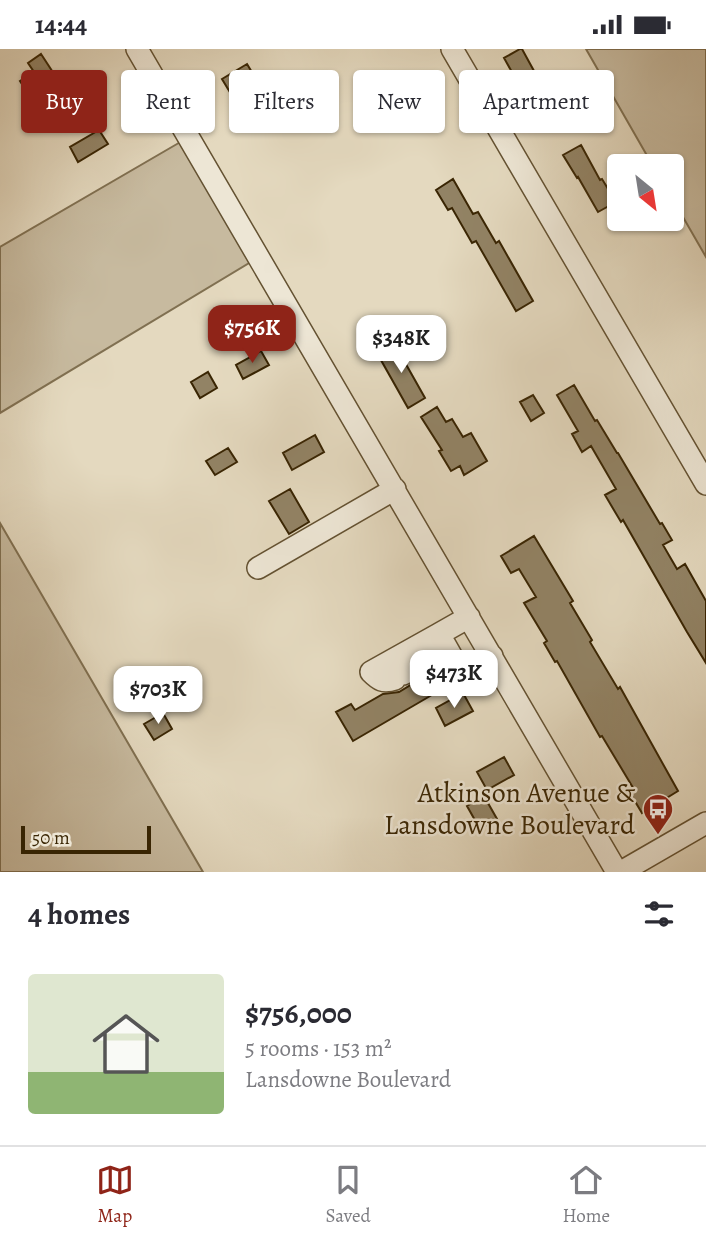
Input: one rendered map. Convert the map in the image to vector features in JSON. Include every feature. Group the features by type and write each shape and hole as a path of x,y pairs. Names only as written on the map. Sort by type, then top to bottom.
{"street":[{"path":"137,49 619,872 706,823"},
{"path":"452,49 706,484"},
{"path":"258,568 395,489"},
{"path":"443,641 371,672 379,680 387,682 399,676 443,641 469,617"},
{"path":"443,641 461,673 492,656"}],"shaded area":[{"path":"586,49 706,49 706,257 684,219 684,154 646,154 614,98 614,70 598,70"},
{"path":"189,137 259,257 0,413 0,247"},
{"path":"0,523 203,872 0,872"}],"building":[{"path":"522,49 533,70 511,70 504,58"},
{"path":"41,54 51,70 33,70 28,63"},
{"path":"247,64 251,70 237,70"},
{"path":"229,75 229,91 222,79"},
{"path":"94,133 101,133 108,144 78,162 70,147"},
{"path":"581,145 600,180 602,179 607,187 607,207 598,212 563,155"},
{"path":"453,179 473,214 478,212 496,243 499,241 533,301 516,311 476,241 472,243 452,208 448,210 436,190"},
{"path":"394,343 425,398 408,408 377,353"},
{"path":"261,351 269,365 243,379 236,365"},
{"path":"208,372 217,388 200,398 191,382"},
{"path":"574,385 672,540 663,545 677,569 685,564 706,601 706,663 623,520 621,522 605,495 616,489 591,446 582,452 572,434 578,431 557,395"},
{"path":"533,395 544,413 531,421 520,402"},
{"path":"437,407 446,422 452,419 463,437 471,433 487,461 464,475 460,466 451,471 439,451 442,450 421,417"},
{"path":"315,435 324,452 292,470 283,453"},
{"path":"228,448 237,462 215,475 206,461"},
{"path":"290,489 309,522 289,534 269,501"},
{"path":"534,536 573,601 570,603 592,640 590,642 618,689 620,687 678,791 642,813 630,793 635,791 602,736 600,737 557,661 555,662 544,643 547,641 524,603 536,597 519,569 511,573 501,556"},
{"path":"427,675 437,692 353,741 336,712 351,704 355,710 383,694 399,692"},
{"path":"463,693 473,711 445,726 436,708"},
{"path":"163,713 172,729 154,740 144,724"},
{"path":"504,757 514,775 487,790 477,772"},
{"path":"484,796 497,819 480,829 467,806"}],"place":[{"name":"Atkinson Avenue & Lansdowne Boulevard","path":"658,836"}]}
